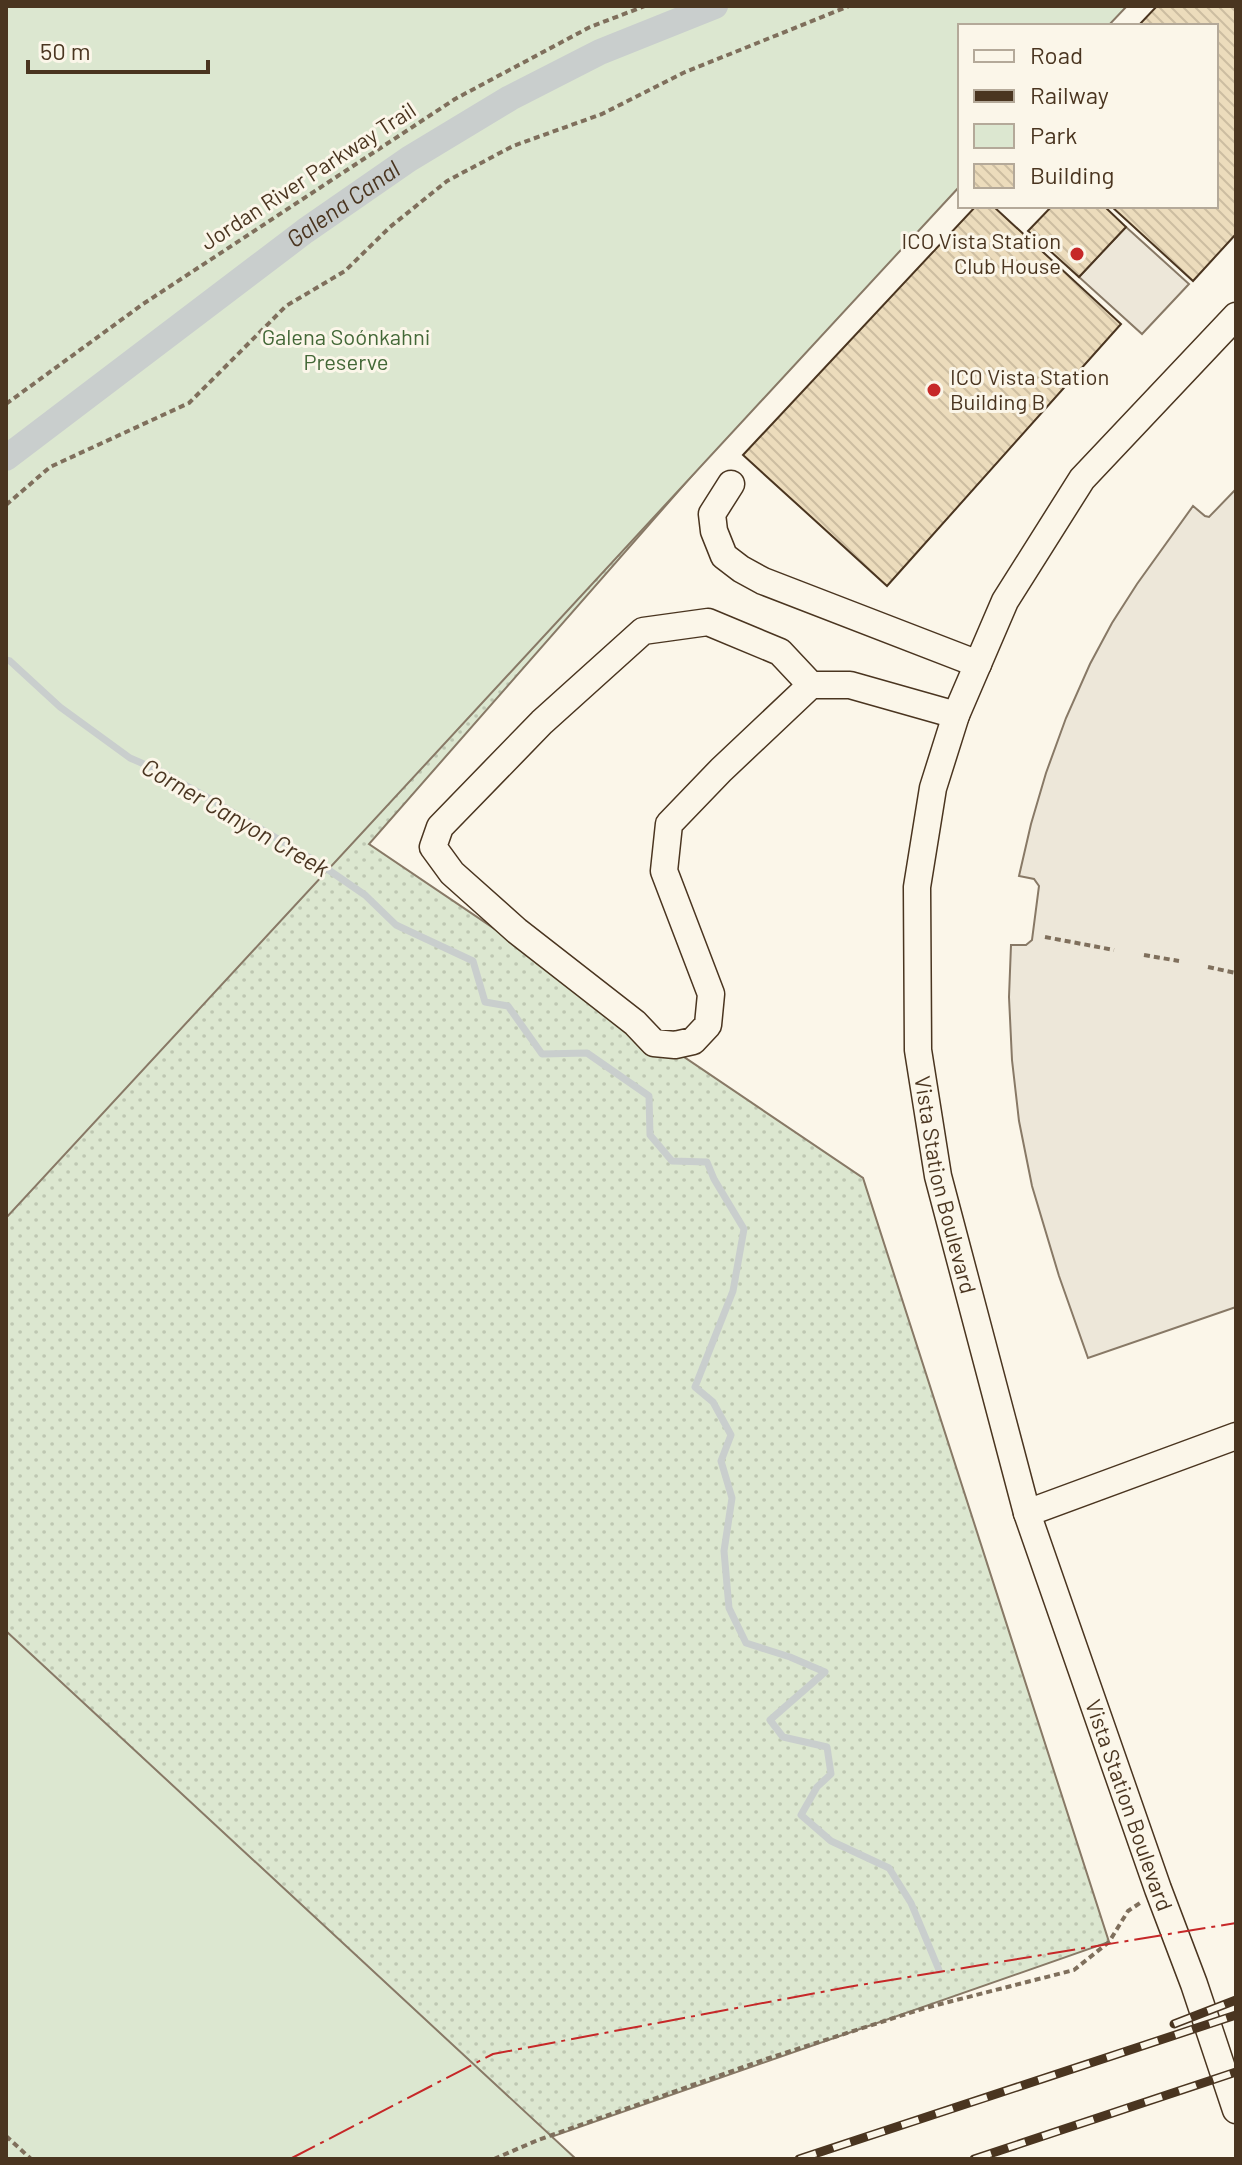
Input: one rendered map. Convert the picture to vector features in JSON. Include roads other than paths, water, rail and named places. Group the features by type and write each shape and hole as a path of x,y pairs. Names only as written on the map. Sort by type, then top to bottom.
{"street":[{"name":"Vista Station Boulevard","path":"1236,316 1082,479 1005,601 956,715 933,788 917,887 918,1050 938,1176 1027,1513 1236,2110"},
{"path":"731,484 712,514 714,531 724,556 741,569 763,581 978,664"},
{"path":"811,685 780,652 708,622 643,631 542,722 460,806 440,827 433,847 452,873 517,931 635,1023 654,1043 675,1045 693,1041 708,1025 711,994 664,871 669,824 811,685 850,685 956,715"},
{"path":"1027,1513 1236,1436"}],"waterway":[{"name":"Galena Canal","path":"6,458 305,231 409,159 510,98 600,52 715,6"},
{"name":"Corner Canyon Creek","path":"6,660 60,707 130,758 205,796 317,862 365,895 396,925 473,961 485,1002 508,1006 542,1054 587,1053 649,1096 650,1135 672,1161 707,1162 744,1229 733,1291 695,1387 713,1402 731,1435 721,1461 732,1498 724,1551 729,1608 746,1643 825,1672 770,1720 783,1737 827,1747 831,1774 817,1787 801,1815 831,1841 889,1868 911,1903 939,1970"}],"railway":[{"path":"1174,2024 1236,2000"},
{"path":"799,2159 1236,2015"},
{"path":"974,2159 1236,2072"}],"place":[{"name":"ICO Vista Station Club House","path":"1077,254"},
{"name":"ICO Vista Station Building B","path":"934,390"}],"park label":[{"name":"Galena Soónkahni Preserve","path":"346,350"}]}
